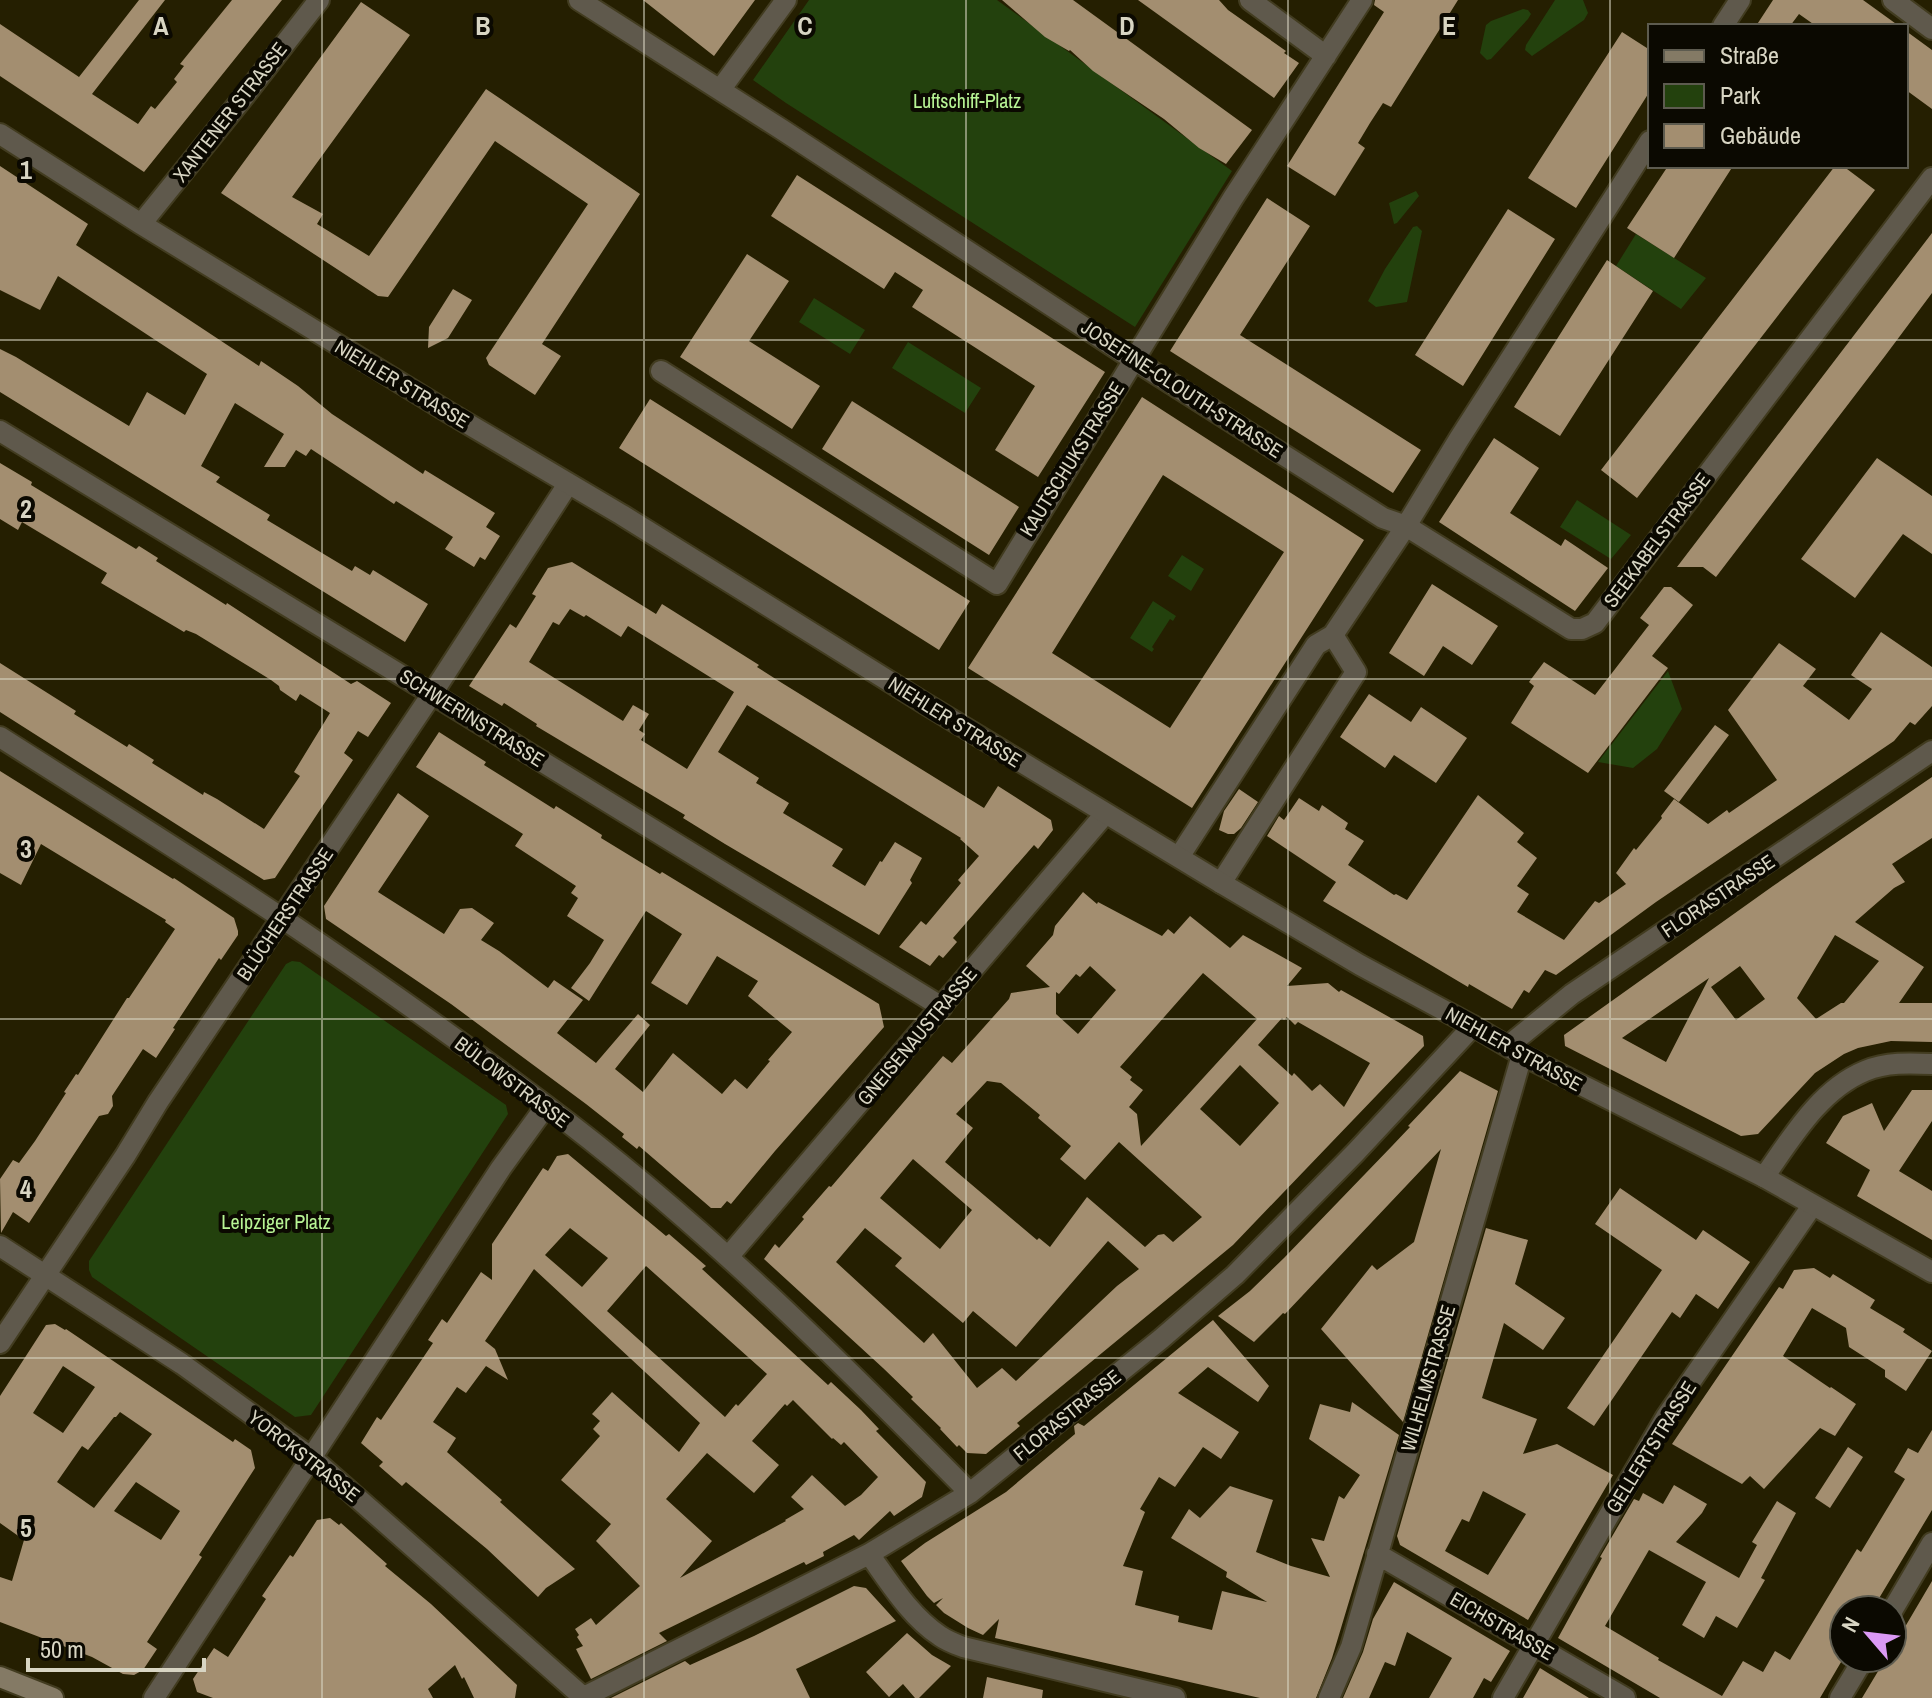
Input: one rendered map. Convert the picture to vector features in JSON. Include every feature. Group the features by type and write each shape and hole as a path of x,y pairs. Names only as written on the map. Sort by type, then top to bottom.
{"main road":[{"path":"0,1677 53,1698"}],"street":[{"name":"XANTENER STRASSE","path":"141,224 319,0"},
{"name":"JOSEFINE-CLOUTH-STRASSE","path":"579,0 1134,360 1383,518 1406,526"},
{"path":"720,90 786,0"},
{"path":"1250,0 1326,56"},
{"name":"KAUTSCHUKSTRASSE","path":"661,371 997,584 1238,190 1362,0"},
{"path":"1724,24 1740,0"},
{"path":"1893,0 1932,29"},
{"name":"NIEHLER STRASSE","path":"0,134 141,224 1221,883 1515,1051 1764,1177 1932,1272"},
{"path":"1179,857 1316,645 1333,635 1406,526 1648,144"},
{"name":"SEEKABELSTRASSE","path":"1406,526 1571,629 1582,629 1595,623 1932,178"},
{"name":"SCHWERINSTRASSE","path":"0,431 942,1007"},
{"name":"BLÜCHERSTRASSE","path":"0,1343 568,484"},
{"path":"1221,883 1356,672 1333,635"},
{"name":"BÜLOWSTRASSE","path":"0,737 282,918 546,1106 631,1173 728,1257 854,1376 970,1493"},
{"name":"FLORASTRASSE","path":"1515,1051 1572,994 1932,751"},
{"name":"GNEISENAUSTRASSE","path":"728,1257 1105,814"},
{"name":"FLORASTRASSE","path":"583,1698 869,1554 970,1493 1161,1339 1235,1275 1355,1153 1473,1026"},
{"name":"WILHELMSTRASSE","path":"1329,1698 1351,1647 1515,1051"},
{"path":"1764,1177 1799,1129 1840,1085 1866,1071 1889,1065 1932,1064"},
{"path":"154,1698 501,1168 546,1106"},
{"name":"GELLERTSTRASSE","path":"1503,1698 1666,1417 1812,1206"},
{"name":"YORCKSTRASSE","path":"0,1246 182,1364 312,1458 583,1698"},
{"path":"1902,1594 1932,1543"},
{"path":"869,1554 894,1589 941,1637 963,1647 1113,1691 1175,1698"},
{"name":"EICHSTRASSE","path":"1377,1554 1625,1698"},
{"path":"1840,1698 1854,1674"}],"green space":[{"name":"Luftschiff-Platz","path":"809,0 997,0 1232,171 1135,327 753,80"},
{"path":"1555,0 1583,0 1588,13 1584,20 1532,56 1525,50 1526,45"},
{"path":"1523,9 1531,14 1528,19 1487,60 1480,53 1486,25"},
{"path":"1416,191 1419,196 1394,224 1389,203"},
{"path":"1417,226 1422,231 1407,302 1376,307 1368,301 1385,269 1413,227"},
{"path":"1636,234 1706,278 1681,309 1616,266"},
{"path":"814,298 865,330 850,354 799,322"},
{"path":"908,342 981,388 965,413 892,368"},
{"path":"1577,500 1631,535 1611,559 1560,527"},
{"path":"1182,555 1204,569 1191,591 1168,576"},
{"path":"1153,601 1176,616 1173,621 1170,619 1152,652 1130,638"},
{"path":"1668,671 1682,709 1657,749 1633,768 1598,762"},
{"name":"Leipziger Platz","path":"300,962 506,1105 508,1114 311,1415 295,1417 92,1277 89,1270 89,1261 286,964"}],"building":[{"path":"139,0 165,0 92,94 138,124 151,106 155,109 177,82 174,79 184,66 180,64 232,0 282,0 144,172 0,76 0,24 79,77"},
{"path":"643,0 755,0 714,56"},
{"path":"1002,0 1073,0 1252,130 1226,164 1093,71 1070,50 1045,37"},
{"path":"1138,0 1219,0 1299,63 1274,98"},
{"path":"1375,0 1458,0 1391,107 1383,103 1370,123 1358,143 1365,148 1335,196 1287,166 1384,12 1374,5"},
{"path":"1773,0 1863,0 1896,24 1813,24 1799,14 1792,24 1757,24"},
{"path":"361,2 410,35 292,197 323,214 317,224 369,256 486,89 640,194 542,344 561,356 535,395 489,365 486,358 588,204 495,141 388,297 378,296 221,193"},
{"path":"1622,32 1648,49 1648,94 1576,208 1528,178"},
{"path":"1908,32 1932,50 1932,109 1908,91"},
{"path":"0,166 88,224 76,245 259,366 261,361 332,414 423,474 425,470 495,513 486,527 500,536 485,560 480,557 474,567 445,549 453,537 396,501 394,504 311,449 306,456 296,450 285,467 264,467 284,434 235,403 201,466 220,477 216,482 270,515 267,520 352,571 355,566 370,575 373,570 428,604 405,642 0,392 0,349 129,426 147,392 185,415 207,374 58,276 40,310 0,290"},
{"path":"1667,168 1732,168 1674,258 1627,228"},
{"path":"1833,168 1846,168 1875,190 1637,498 1601,470"},
{"path":"797,175 1105,372 1038,477 995,450 1035,386 912,307 923,290 895,272 884,289 771,216"},
{"path":"1267,198 1310,226 1240,335 1421,450 1393,493 1170,351"},
{"path":"1508,209 1555,239 1463,386 1415,355"},
{"path":"1932,233 1932,293 1885,356 1716,577 1703,567 1677,567"},
{"path":"747,254 789,281 749,341 820,386 792,429 680,357"},
{"path":"1607,260 1653,291 1560,436 1514,407"},
{"path":"453,289 472,300 448,338 428,348 429,327"},
{"path":"1142,397 1364,540 1192,808 968,668","holes":["1163,475 1284,552 1170,728 1052,653"]},
{"path":"650,399 970,601 939,650 619,448"},
{"path":"852,401 1019,507 989,555 822,449"},
{"path":"1494,438 1539,468 1510,513 1561,546 1565,539 1608,568 1575,611 1439,522"},
{"path":"1877,458 1932,496 1932,554 1903,534 1855,598 1801,559"},
{"path":"0,463 136,549 139,546 158,558 156,561 351,684 357,681 391,703 368,737 358,731 344,753 353,760 275,878 264,880 0,712 0,663 76,711 74,714 127,747 129,744 154,760 152,763 264,829 300,776 294,772 330,713 300,694 296,701 271,680 196,634 184,632 101,583 107,573 22,522 18,530 0,519"},
{"path":"572,562 656,614 662,604 782,683 984,808 998,786 1051,820 1053,830 1038,849 1034,845 953,938 957,942 943,958 939,955 930,966 899,947 921,921 926,925 979,856 961,838 747,705 718,752 759,778 756,783 789,803 783,813 843,849 832,866 865,886 895,842 922,858 910,880 912,883 879,935 725,844 683,818 685,815 536,726 504,703 502,706 469,686 510,624 516,628 536,596 532,594 548,568","holes":["570,609 584,617 586,615 621,637 628,626 734,692 687,769 641,740 645,734 639,730 649,714 633,705 623,721 529,662 553,622 559,625"]},
{"path":"1432,584 1498,626 1472,665 1443,646 1424,676 1389,653"},
{"path":"1664,587 1671,587 1693,605 1652,656 1668,668 1588,773 1511,723 1534,686 1529,682 1544,662 1595,695 1649,625 1640,618"},
{"path":"1881,632 1932,667 1932,706 1915,725 1910,722 1894,741 1656,902 1556,975 1545,970 1529,993 1524,990 1512,1009 1469,984 1468,987 1323,901 1336,882 1267,836 1279,816 1284,820 1299,798 1319,811 1322,805 1348,823 1345,829 1364,841 1348,865 1407,900 1478,795 1524,833 1517,842 1537,858 1517,886 1529,894 1517,912 1564,940 1595,901 1599,903 1626,884 1616,873 1674,799 1708,824 1777,780 1728,710 1779,643 1816,669 1803,686 1849,720 1872,689 1851,675"},
{"path":"1369,694 1411,722 1421,707 1467,738 1436,783 1394,755 1385,768 1340,737"},
{"path":"1715,725 1729,735 1679,802 1664,791"},
{"path":"439,732 554,809 556,806 602,835 601,838 879,1004 884,1027 731,1204 727,1201 721,1208 711,1208 586,1104 451,1004 326,919 324,906 398,793 429,816 378,892 444,934 460,909 472,908 494,923 481,940 548,988 554,980 583,1000 557,1033 596,1063 638,1014 650,1025 615,1069 643,1092 673,1053 722,1094 735,1079 747,1089 792,1032 748,996 758,981 717,956 687,1005 651,983 682,934 646,911 589,1001 571,988 604,940 567,916 578,898 571,893 576,886 515,846 523,834 416,767"},
{"path":"0,771 234,918 238,931 156,1058 143,1049 112,1096 113,1106 108,1114 99,1116 29,1223 13,1212 1,1233 0,1179 13,1160 19,1163 35,1141 64,1092 175,929 166,920 41,844 21,885 0,873"},
{"path":"1932,777 1932,838 1892,864 1905,882 1855,922 1924,967 1899,1003 1932,1003 1932,1042 1891,1041 1844,1054 1815,1073 1758,1134 1741,1136 1565,1046 1564,1035","holes":["1835,935 1879,961 1844,1003 1816,1019 1797,998","1740,966 1765,999 1736,1020 1711,987","1709,978 1666,1062 1622,1038"]},
{"path":"1239,789 1258,802 1241,828 1234,834 1228,834 1219,830 1224,811"},
{"path":"1083,892 1097,904 1162,936 1168,929 1174,934 1190,916 1230,948 1243,935 1302,968 1287,986 1328,983 1339,992 1341,990 1423,1036 1424,1046 1233,1245 1017,1423 1020,1426 986,1454 967,1453 959,1445 957,1447 883,1368 764,1259 775,1244 779,1248 804,1219 802,1217 943,1056 952,1063 1011,993 1050,987 1026,966 1053,935 1055,926","holes":["1090,966 1116,990 1078,1034 1056,1014 1056,992 1059,994 1076,974 1080,977","1203,973 1257,1019 1141,1146 1137,1114 1129,1107 1143,1090 1130,1080 1132,1077 1120,1067","1287,1017 1295,1025 1298,1022 1370,1063 1344,1107 1320,1084 1312,1091 1258,1045 1282,1018","1240,1065 1279,1103 1240,1146 1200,1109","987,1081 1001,1083 1071,1146 1060,1159 1085,1180 1119,1142 1202,1217 1173,1242 1164,1234 1158,1235 1145,1247 1087,1197 1050,1247 1039,1238 1037,1240 945,1162 973,1128 956,1114","913,1159 972,1210 940,1249 880,1198","865,1228 902,1258 895,1266 963,1323 973,1311 1016,1347 1108,1241 1139,1269 1016,1381 1002,1368 977,1388 933,1333 924,1343 836,1262"]},
{"path":"1460,1071 1498,1091 1403,1422 1321,1329 1372,1265 1377,1270 1414,1242 1441,1149 1285,1314 1254,1342 1218,1316 1284,1258"},
{"path":"1912,1090 1932,1090 1932,1121 1899,1171 1932,1191 1932,1240 1857,1196 1870,1170 1826,1143 1843,1116 1872,1103 1884,1131"},
{"path":"568,1154 706,1266 702,1269 828,1385 831,1382 861,1410 879,1429 876,1431 926,1482 922,1497 894,1516 890,1511 859,1540 854,1535 823,1552 824,1556 806,1565 804,1562 659,1633 667,1641 591,1679 576,1649 583,1646 575,1629 591,1618 596,1625 640,1586 596,1541 611,1524 561,1480 600,1436 593,1429 600,1421 592,1414 612,1392 679,1452 700,1423 534,1269 485,1341 495,1349 508,1380 486,1366 466,1393 457,1387 433,1422 456,1438 447,1452 575,1569 538,1597 487,1549 406,1482 402,1486 379,1466 383,1462 361,1443 377,1417 381,1420 433,1343 428,1340 442,1319 447,1323 481,1272 492,1280 492,1244 543,1168 548,1171 557,1156","holes":["570,1228 608,1258 582,1287 545,1255","646,1266 767,1374 725,1417 607,1311","793,1400 832,1439 841,1445 844,1442 878,1477 845,1506 812,1475 791,1497 804,1509 680,1578 712,1541 666,1499 707,1453 754,1493 779,1465 752,1441 785,1404 787,1406"]},
{"path":"1620,1188 1696,1240 1703,1230 1750,1262 1718,1309 1696,1294 1680,1318 1672,1312 1594,1426 1567,1408 1662,1270 1595,1224"},
{"path":"1486,1228 1528,1240 1515,1284 1565,1318 1543,1350 1504,1323 1482,1398 1537,1419 1523,1454 1557,1444 1613,1475 1528,1620 1400,1545 1397,1536","holes":["1483,1491 1526,1514 1488,1575 1445,1551 1462,1519 1469,1522"]},
{"path":"1814,1268 1830,1278 1833,1274 1875,1300 1870,1308 1905,1329 1903,1332 1932,1351 1906,1391 1885,1377 1885,1370 1849,1347 1846,1328 1812,1308 1783,1356 1856,1404 1835,1436 1820,1428 1764,1489 1750,1476 1742,1484 1672,1444 1779,1287 1783,1289 1794,1270"},
{"path":"1213,1320 1269,1386 1258,1402 1208,1367 1178,1393 1239,1432 1221,1459 1203,1447 1175,1487 1159,1477 1140,1509 1145,1512 1123,1566 1143,1571 1135,1605 1179,1616 1178,1622 1212,1630 1222,1591 1267,1602 1226,1577 1227,1572 1171,1538 1189,1509 1200,1518 1230,1486 1273,1500 1256,1552 1330,1577 1311,1538 1324,1541 1339,1496 1344,1499 1360,1475 1309,1439 1320,1404 1350,1412 1352,1402 1399,1435 1332,1658 1316,1698 1260,1698 995,1638 999,1619 983,1635 944,1613 936,1605 943,1598 934,1603 901,1561 1006,1492 1075,1434 1074,1426 1078,1423 1084,1426"},
{"path":"55,1324 66,1329 233,1442 235,1439 251,1450 255,1468 147,1642 157,1649 143,1670 134,1675 123,1674 92,1657 0,1622 0,1577 12,1581 24,1540 0,1523 0,1396 46,1325","holes":["63,1366 95,1387 63,1433 33,1413","120,1412 152,1434 94,1508 57,1482 82,1446 88,1450","136,1482 180,1511 161,1540 114,1511"]},
{"path":"1932,1430 1932,1510 1882,1594 1830,1594 1857,1549 1861,1552 1905,1479 1894,1472 1908,1448 1918,1453"},
{"path":"1848,1447 1863,1457 1830,1508 1815,1498"},
{"path":"1674,1485 1707,1504 1676,1542 1739,1578 1757,1545 1752,1542 1777,1501 1796,1513 1761,1578 1765,1580 1737,1628 1716,1616 1704,1638 1682,1625 1706,1582 1649,1550 1605,1626 1722,1696 1743,1661 1763,1672 1775,1651 1790,1660 1828,1597 1828,1674 1834,1674 1820,1698 1660,1698 1558,1638 1634,1499 1639,1501 1643,1493 1663,1504"},
{"path":"330,1518 339,1525 341,1523 387,1564 385,1566 431,1604 517,1685 515,1698 474,1698 455,1665 428,1689 433,1698 213,1698 197,1692 193,1679 214,1648 228,1657 266,1599 262,1596 290,1555 293,1557 317,1520"},
{"path":"1932,1581 1932,1698 1862,1698 1876,1674 1908,1674 1908,1622"},
{"path":"1394,1582 1510,1651 1491,1682 1484,1678 1473,1698 1429,1698 1452,1658 1407,1632 1395,1666 1385,1662 1369,1698 1343,1698 1373,1619"},
{"path":"854,1586 866,1588 896,1621 796,1669 810,1698 611,1698 685,1661 690,1665 754,1636"},
{"path":"907,1633 932,1655 951,1666 919,1698 915,1698 903,1684 889,1697 866,1672"},
{"path":"1540,1668 1548,1673 1589,1698 1523,1698"},
{"path":"987,1677 1043,1690 1042,1698 983,1698"}]}
